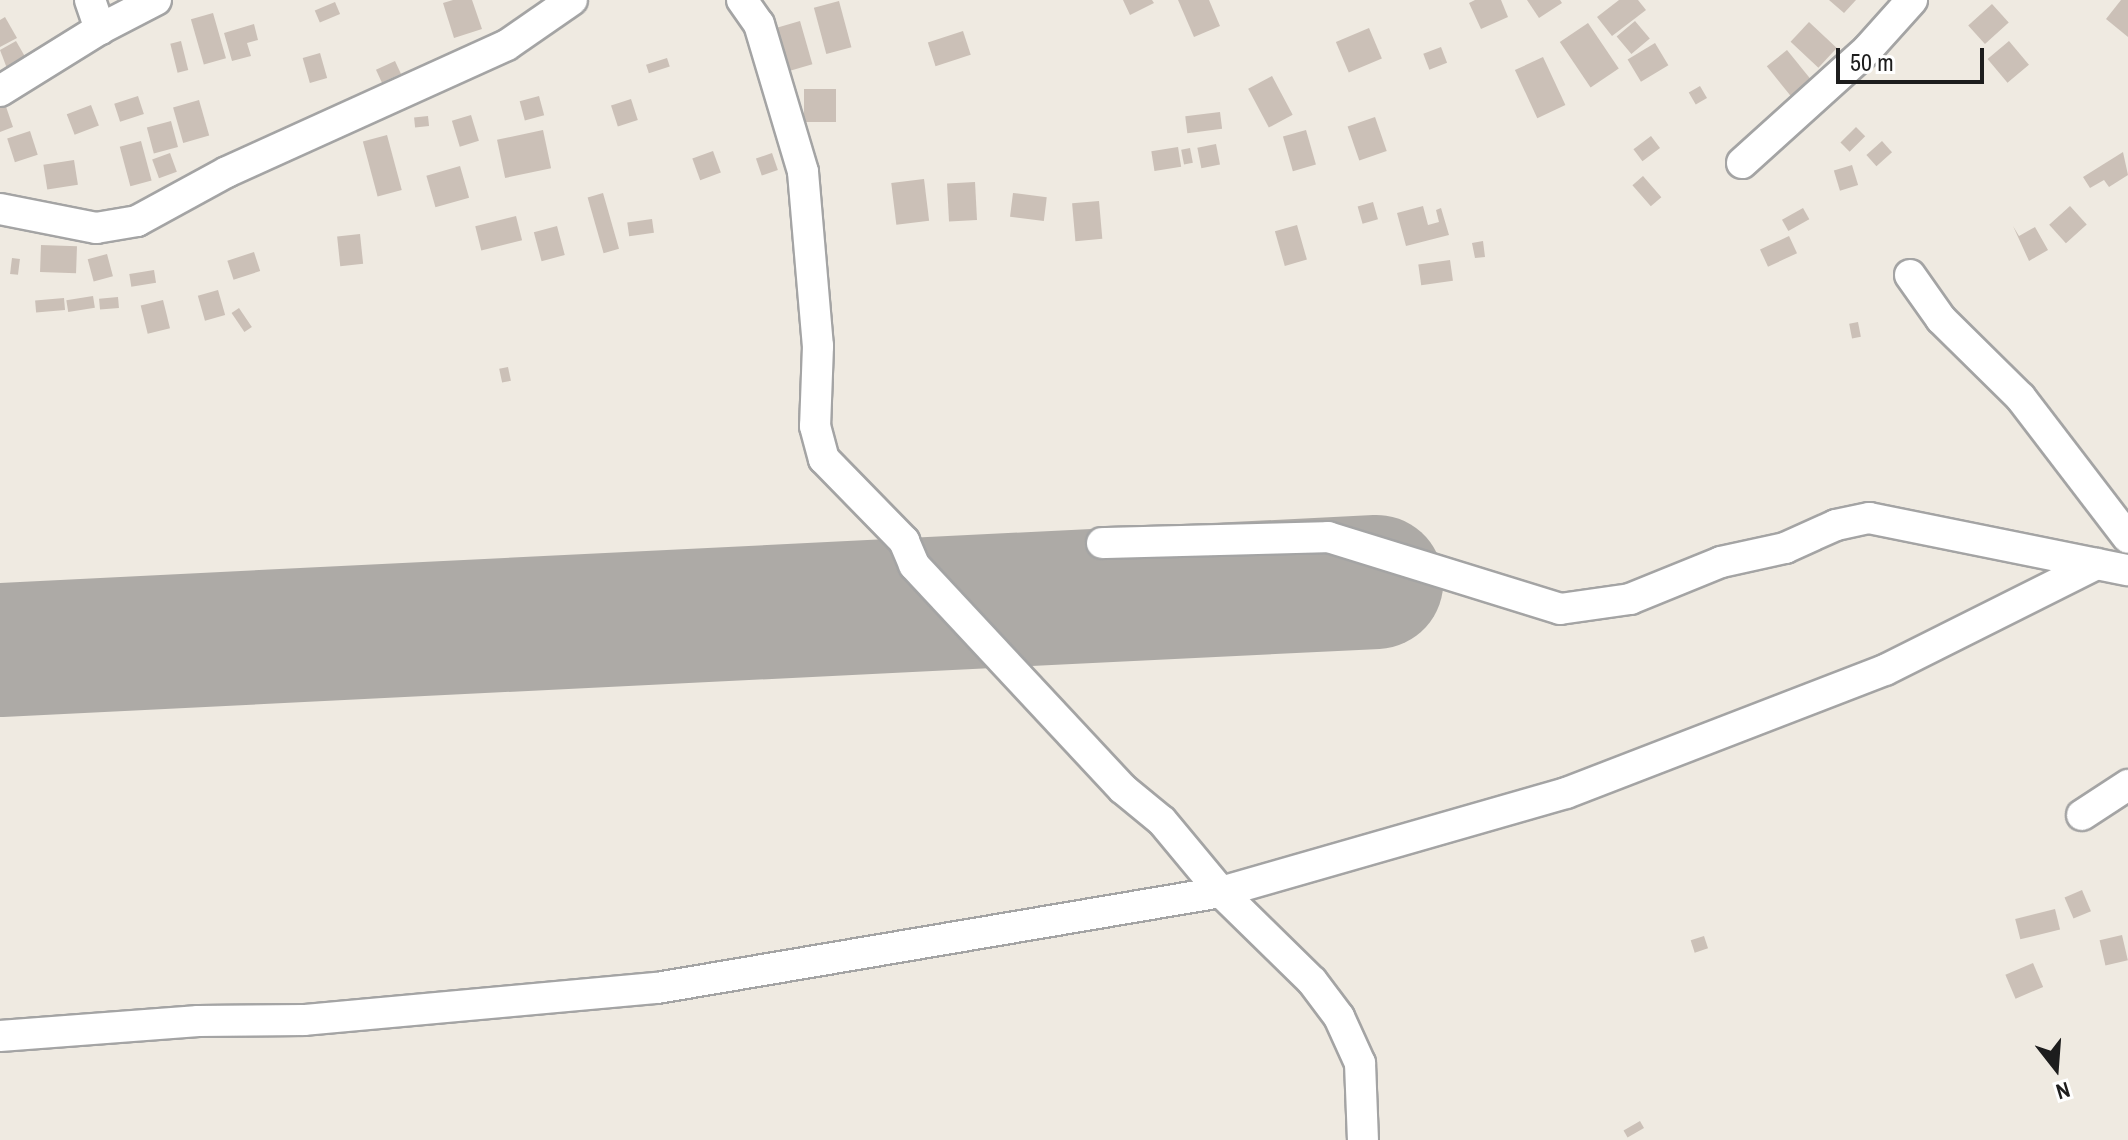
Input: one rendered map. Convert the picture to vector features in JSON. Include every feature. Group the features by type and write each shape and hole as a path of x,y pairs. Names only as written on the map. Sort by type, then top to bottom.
{"street":[{"path":"90,0 100,29"},
{"path":"0,91 100,29 156,0"},
{"path":"0,209 96,228 137,221 227,172 507,45 572,0"},
{"path":"742,0 759,24 803,172 818,346 815,426 824,459 904,541 914,565 1123,789 1162,821 1221,892 1312,981 1339,1017 1360,1063 1363,1140"},
{"path":"1742,163 1868,49 1912,0"},
{"path":"1910,275 1941,319 2021,398 2128,538"},
{"path":"1102,543 1328,537 1560,609 1630,599 1721,562 1785,548 1836,525 1869,518 2128,570"},
{"path":"0,1036 198,1021 304,1020 657,988 1221,892 1566,793 1885,670 2097,564"},
{"path":"2082,815 2128,785"}],"building":[{"path":"472,0 482,29 454,38 443,3"},
{"path":"1123,0 1152,0 1154,3 1130,15"},
{"path":"1178,0 1209,0 1220,26 1194,37"},
{"path":"1475,0 1501,0 1508,17 1481,29 1469,3"},
{"path":"1527,0 1560,0 1562,3 1539,18"},
{"path":"1619,0 1638,0 1646,10 1612,36 1597,17"},
{"path":"1829,0 1856,0 1844,13"},
{"path":"2121,0 2128,0 2128,37 2106,19"},
{"path":"839,1 851,47 826,54 814,8"},
{"path":"335,2 340,14 320,23 315,11"},
{"path":"1992,4 2009,23 1985,44 1968,25"},
{"path":"213,13 226,58 204,65 191,19"},
{"path":"5,17 17,38 0,47 0,20"},
{"path":"800,21 812,64 788,71 776,28"},
{"path":"1635,21 1650,39 1631,54 1617,36"},
{"path":"1809,22 1837,48 1818,68 1791,42"},
{"path":"1588,23 1619,69 1591,88 1560,42"},
{"path":"254,24 258,40 247,43 251,56 232,61 224,33"},
{"path":"1369,28 1382,58 1349,72 1336,42"},
{"path":"963,31 971,55 936,66 928,42"},
{"path":"16,41 27,60 8,71 0,50"},
{"path":"181,41 188,70 178,73 170,44"},
{"path":"2009,41 2029,65 2007,83 1988,59"},
{"path":"1655,43 1668,65 1641,82 1628,59"},
{"path":"1441,47 1447,63 1429,70 1423,54"},
{"path":"1787,50 1811,80 1791,96 1767,66"},
{"path":"320,53 327,78 310,83 303,58"},
{"path":"1543,57 1565,105 1537,118 1515,70"},
{"path":"667,58 670,67 649,73 646,65"},
{"path":"395,61 401,74 382,83 376,70"},
{"path":"1272,76 1293,115 1269,128 1248,89"},
{"path":"1700,86 1707,98 1696,105 1689,92"},
{"path":"804,89 836,89 836,122 804,122"},
{"path":"138,96 144,114 120,122 114,104"},
{"path":"539,96 544,115 525,120 520,101"},
{"path":"3,98 13,127 0,132 0,99"},
{"path":"631,99 638,120 618,126 611,105"},
{"path":"199,100 209,136 183,143 173,107"},
{"path":"91,105 99,126 75,135 67,114"},
{"path":"1220,112 1222,129 1187,133 1185,116"},
{"path":"471,115 479,141 460,147 452,121"},
{"path":"428,116 429,126 415,127 414,117"},
{"path":"1375,117 1387,151 1359,160 1348,126"},
{"path":"171,121 178,147 154,154 147,127"},
{"path":"1856,127 1865,136 1850,152 1840,143"},
{"path":"543,130 551,168 505,178 497,140"},
{"path":"1306,130 1316,165 1293,171 1283,137"},
{"path":"30,131 38,155 15,162 7,138"},
{"path":"387,135 402,190 378,197 363,141"},
{"path":"1651,136 1660,148 1642,161 1633,149"},
{"path":"141,141 152,181 130,186 120,147"},
{"path":"1882,141 1892,152 1876,166 1866,155"},
{"path":"1216,144 1220,165 1201,168 1197,148"},
{"path":"1178,147 1181,167 1154,171 1151,151"},
{"path":"1190,148 1193,163 1184,164 1181,150"},
{"path":"713,151 721,173 700,180 692,159"},
{"path":"2123,152 2128,175 2109,187 2104,180 2090,188 2083,177"},
{"path":"170,153 177,172 159,178 152,159"},
{"path":"772,153 778,170 762,176 756,159"},
{"path":"74,160 78,185 47,190 43,165"},
{"path":"1852,165 1858,185 1840,191 1834,171"},
{"path":"460,166 469,198 435,207 426,176"},
{"path":"1643,176 1661,197 1651,206 1632,185"},
{"path":"924,179 929,221 896,225 891,183"},
{"path":"975,182 977,220 949,221 947,183"},
{"path":"603,193 619,249 604,253 588,197"},
{"path":"1013,193 1047,197 1044,221 1010,217"},
{"path":"1099,201 1102,239 1075,241 1072,203"},
{"path":"1373,202 1378,219 1363,224 1358,206"},
{"path":"1423,206 1428,225 1439,222 1436,210 1441,208 1449,235 1406,246 1397,213"},
{"path":"2070,206 2087,225 2066,243 2049,225"},
{"path":"1803,208 1809,219 1788,231 1782,220"},
{"path":"516,216 522,240 481,250 475,226"},
{"path":"652,219 654,233 629,236 627,222"},
{"path":"1297,225 1307,260 1285,266 1275,231"},
{"path":"557,226 565,255 542,261 534,232"},
{"path":"2013,226 2019,236 2035,227 2048,250 2029,261"},
{"path":"360,234 363,264 340,266 337,236"},
{"path":"1789,236 1797,253 1768,267 1760,250"},
{"path":"1483,241 1485,257 1475,258 1472,243"},
{"path":"41,245 77,246 76,273 40,272"},
{"path":"254,252 260,271 234,280 227,261"},
{"path":"107,254 113,276 94,281 88,259"},
{"path":"12,258 20,259 18,275 10,274"},
{"path":"1450,260 1453,281 1421,285 1418,264"},
{"path":"154,270 156,283 131,287 129,274"},
{"path":"218,290 225,315 205,321 198,296"},
{"path":"93,296 95,308 68,312 66,300"},
{"path":"118,297 119,308 100,310 99,299"},
{"path":"64,298 65,310 36,312 35,301"},
{"path":"163,300 170,328 148,334 141,306"},
{"path":"239,308 252,327 244,332 232,313"},
{"path":"1858,322 1861,337 1852,338 1849,324"},
{"path":"508,367 511,381 502,383 499,369"},
{"path":"2082,890 2091,911 2073,919 2065,897"},
{"path":"2055,909 2060,929 2020,939 2015,919"},
{"path":"2122,935 2128,960 2105,966 2100,940"},
{"path":"1704,936 1708,948 1695,953 1691,940"},
{"path":"2033,963 2043,987 2016,999 2005,975"},
{"path":"1640,1121 1644,1128 1628,1137 1624,1130"}],"runway":[{"path":"0,650 1376,582"}]}
